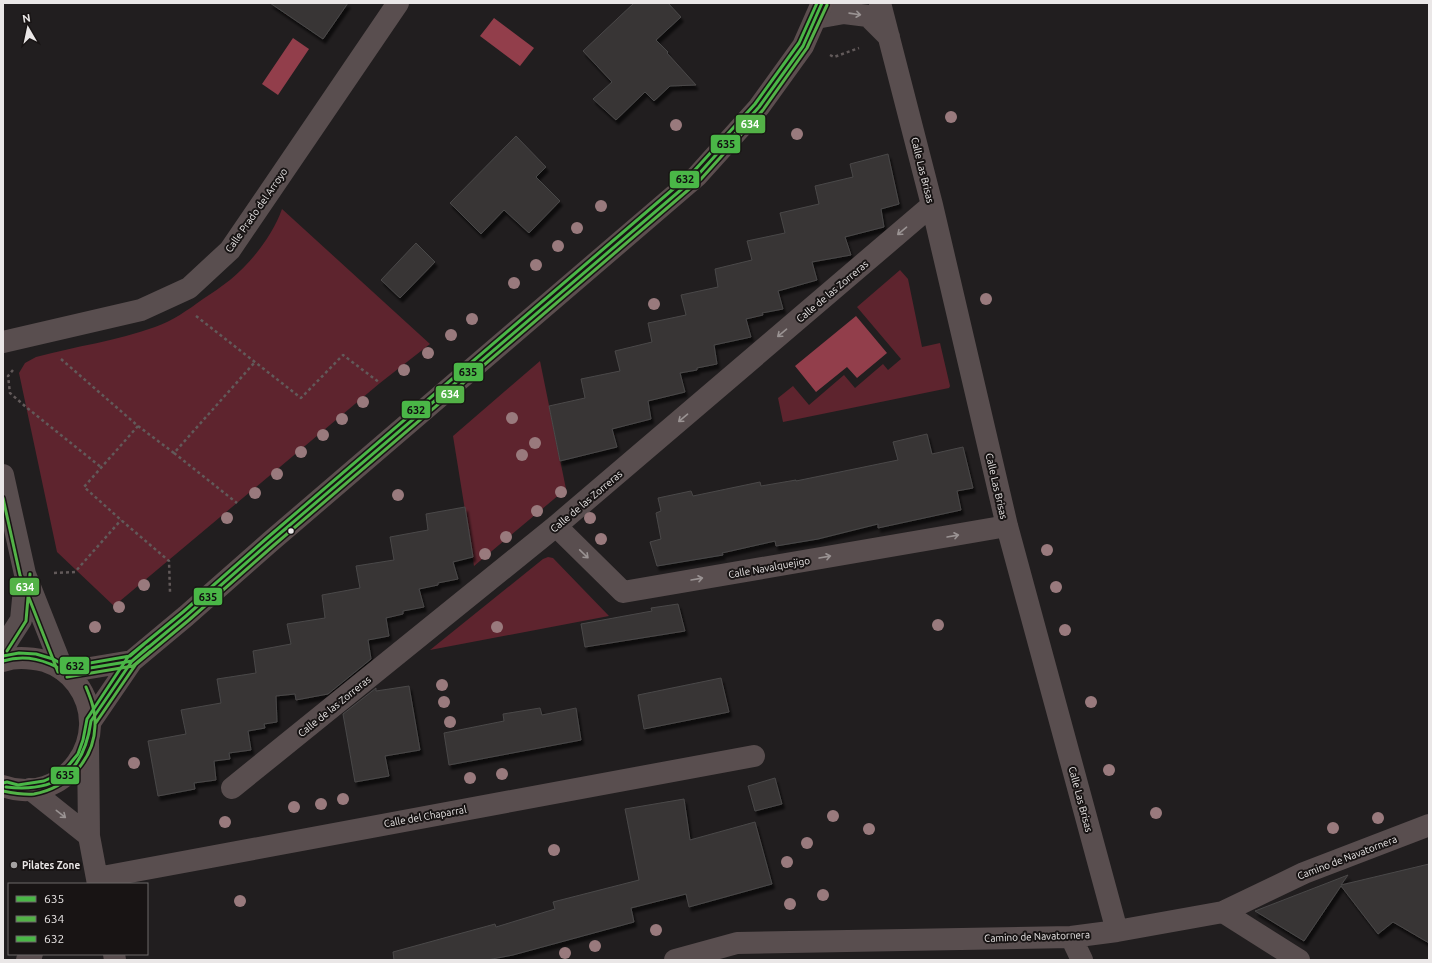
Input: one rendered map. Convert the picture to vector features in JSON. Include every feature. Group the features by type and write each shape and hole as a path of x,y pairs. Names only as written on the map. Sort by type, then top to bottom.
{"main road":[{"path":"89,731 132,661 697,176 759,107 803,46 819,11"},
{"path":"3,661 21,658 35,659 50,663 65,671 74,680 83,694 89,710 89,731 82,756 72,769 60,779 46,786 18,790 4,787"},
{"path":"65,671 132,661"}],"street":[{"name":"Calle Prado del Arroyo","path":"3,342 141,310 189,288 230,250 398,3"},
{"name":"Calle Las Brisas","path":"880,3 932,205 1007,526 1117,932"},
{"path":"819,11 868,16 889,37"},
{"name":"Calle de las Zorreras","path":"232,788 556,526 932,205"},
{"path":"3,475 25,574 65,671"},
{"name":"Calle Navalquejigo","path":"556,526 623,592 1007,526"},
{"path":"3,648 21,620 25,574"},
{"path":"89,731 89,836 98,881"},
{"name":"Calle del Chaparral","path":"98,881 754,756"},
{"path":"30,789 89,836"},
{"name":"Camino de Navatornera","path":"675,960 737,943 1071,937 1117,932 1223,912 1304,873 1429,825"},
{"path":"1223,912 1300,960"},
{"path":"1071,937 1082,960"}],"path":[{"path":"803,46 834,57 889,37"},
{"path":"194,314 301,398 343,355 380,383"},
{"path":"25,337 27,356 8,376 10,393 102,468"},
{"path":"58,357 138,426 237,503"},
{"path":"174,453 255,362"},
{"path":"138,426 84,487 169,560 171,600 186,616"},
{"path":"25,574 75,572 121,520"}],"shaded area":[{"path":"494,18 534,48 520,66 480,36"},
{"path":"293,38 309,49 278,95 262,84"},
{"path":"282,209 430,344 380,383 114,606 57,552 19,373 25,363 36,357 141,332 168,322 180,315 227,283 246,265 273,229"},
{"path":"900,270 908,279 922,347 940,343 950,386 949,388 783,422 778,398 793,386 809,405 844,375 855,388 883,364 888,370 901,359 857,307"},
{"path":"856,316 887,353 857,378 847,367 816,392 795,366"},
{"path":"540,361 566,489 474,566 453,436"},
{"path":"548,557 553,558 609,616 430,650 543,559"}],"building":[{"path":"270,3 348,3 323,39"},
{"path":"634,3 668,3 681,17 656,40 696,85 670,86 654,101 645,92 616,120 593,99 612,82 583,51"},
{"path":"516,136 546,167 536,177 560,201 529,233 504,210 481,234 450,203"},
{"path":"888,154 899,204 881,209 884,227 845,237 851,255 812,262 817,280 778,291 783,309 762,313 763,315 746,319 751,337 714,345 717,364 680,373 685,392 648,401 651,419 612,429 617,447 560,461 549,406 585,398 581,379 620,371 615,351 652,342 648,323 686,315 681,295 718,287 715,269 752,260 747,241 785,233 780,213 819,204 815,186 853,177 850,164"},
{"path":"416,243 435,262 400,298 381,280"},
{"path":"927,434 932,454 963,447 973,488 957,491 961,510 878,528 878,524 818,539 776,546 775,541 722,553 723,555 657,566 650,542 661,539 656,513 661,511 658,498 691,491 693,496 760,482 761,486 796,481 898,460 893,442"},
{"path":"465,507 473,557 453,562 458,579 419,589 424,607 403,611 403,614 386,618 389,636 368,640 371,659 328,694 296,700 295,694 276,696 277,722 264,724 265,728 248,731 251,750 229,753 230,759 214,761 216,780 194,783 195,789 158,796 148,741 186,734 181,710 221,703 217,679 256,673 253,651 291,644 287,624 325,618 322,595 360,588 356,566 394,560 390,537 428,530 426,514"},
{"path":"678,604 685,631 585,647 581,624 652,611 651,608"},
{"path":"721,678 729,712 644,729 638,695"},
{"path":"409,686 420,750 385,756 389,776 355,782 343,714 376,688 376,691"},
{"path":"540,708 542,715 576,708 581,740 449,765 444,733 504,721 503,714"},
{"path":"775,778 782,804 755,811 748,786"},
{"path":"684,799 690,840 755,822 772,884 689,907 686,894 631,908 634,922 513,955 487,960 394,960 393,952 495,924 496,927 555,909 553,902 639,880 625,809"},
{"path":"1429,864 1429,943 1393,922 1378,934 1341,886 1304,941 1255,911 1348,875 1341,885"}],"transit line":[{"name":"632","path":"3,783 7,782 18,785 44,781 57,775 68,766 78,754 83,740 87,719 128,657 183,612 693,172 755,104 799,43 817,3"},
{"name":"635","path":"91,721 132,661 697,176 759,107 803,46 822,3"},
{"name":"634","path":"95,724 136,664 701,179 763,110 807,48 827,5"},
{"name":"634","path":"3,498 20,575 58,672"},
{"name":"634","path":"7,651 26,621 30,574"},
{"name":"632","path":"3,656 19,653 36,654 53,659 67,667 130,656 144,644"},
{"name":"635","path":"66,672 132,661 148,647"},
{"name":"634","path":"67,677 133,666 151,651"},
{"name":"635","path":"3,661 20,658 36,659 51,664 66,672"},
{"name":"634","path":"3,791 18,794 34,794 46,791 68,779 84,761 90,750 95,726 94,711 86,687"},
{"name":"635","path":"6,787 24,788 40,786 53,782 65,775 74,766 82,754 91,721"}],"place":[{"name":"Pilates Zone","path":"14,865"}]}
